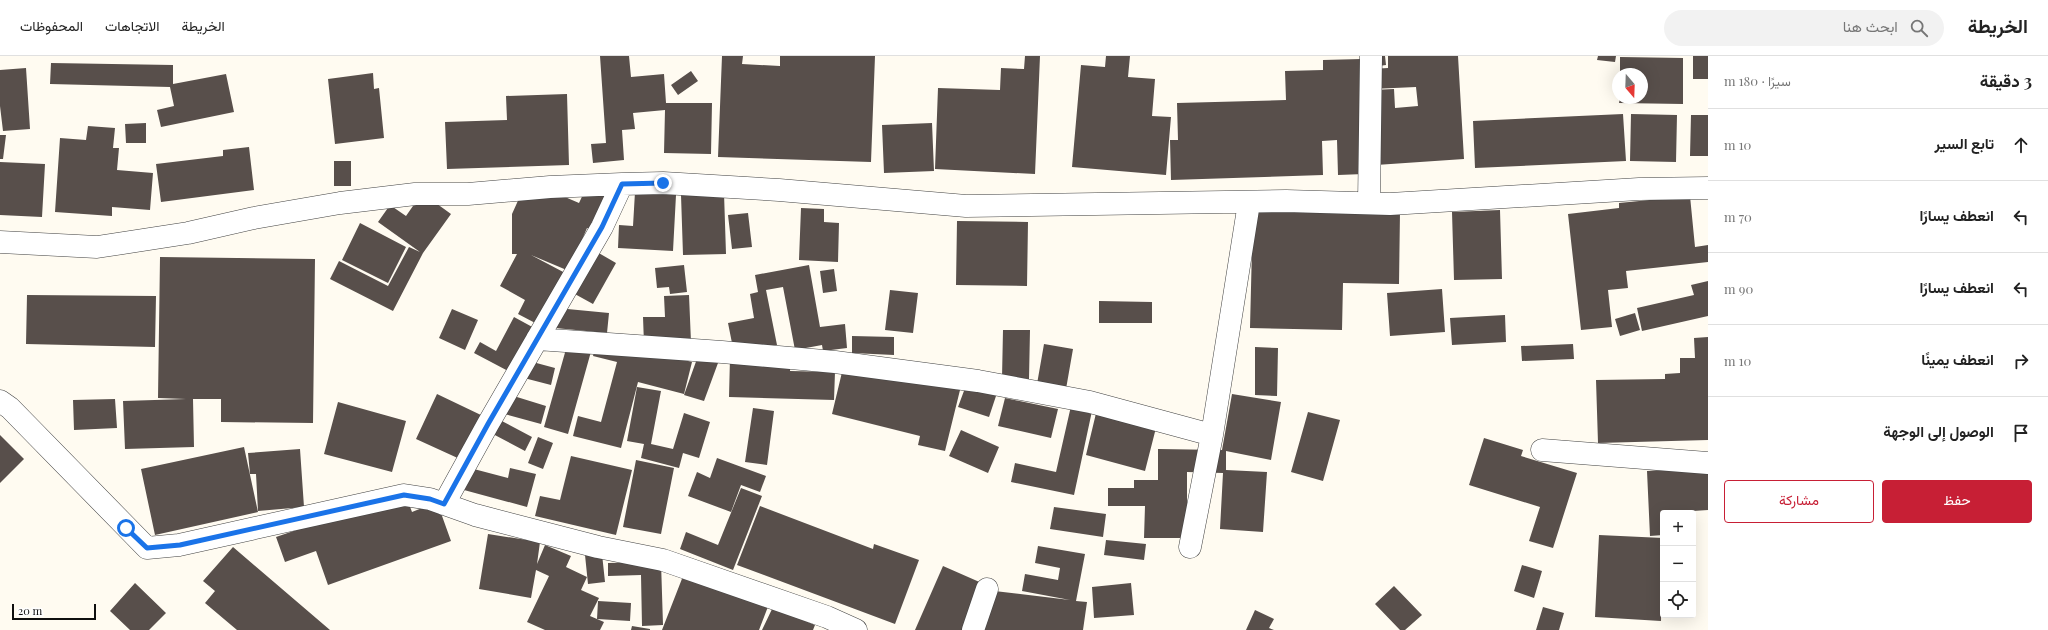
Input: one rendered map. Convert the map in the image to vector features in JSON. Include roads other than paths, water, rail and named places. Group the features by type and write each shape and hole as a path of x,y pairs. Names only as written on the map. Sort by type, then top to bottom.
{"street":[{"path":"1369,203 1371,56"},
{"path":"0,242 98,247 188,233 254,218 332,204 400,196 468,194 550,187 622,184 663,183 779,190 966,206 1248,203 1398,204 1638,189 1708,188"},
{"path":"444,504 602,227 622,184"},
{"path":"1190,547 1212,435 1248,203"},
{"path":"537,339 722,352 805,360 978,381 1090,402 1212,435"},
{"path":"0,401 10,408 147,548 180,545 404,495 430,499 475,515 598,547 663,560 827,618 856,630"},
{"path":"1542,450 1708,463"},
{"path":"973,630 987,589"}]}
